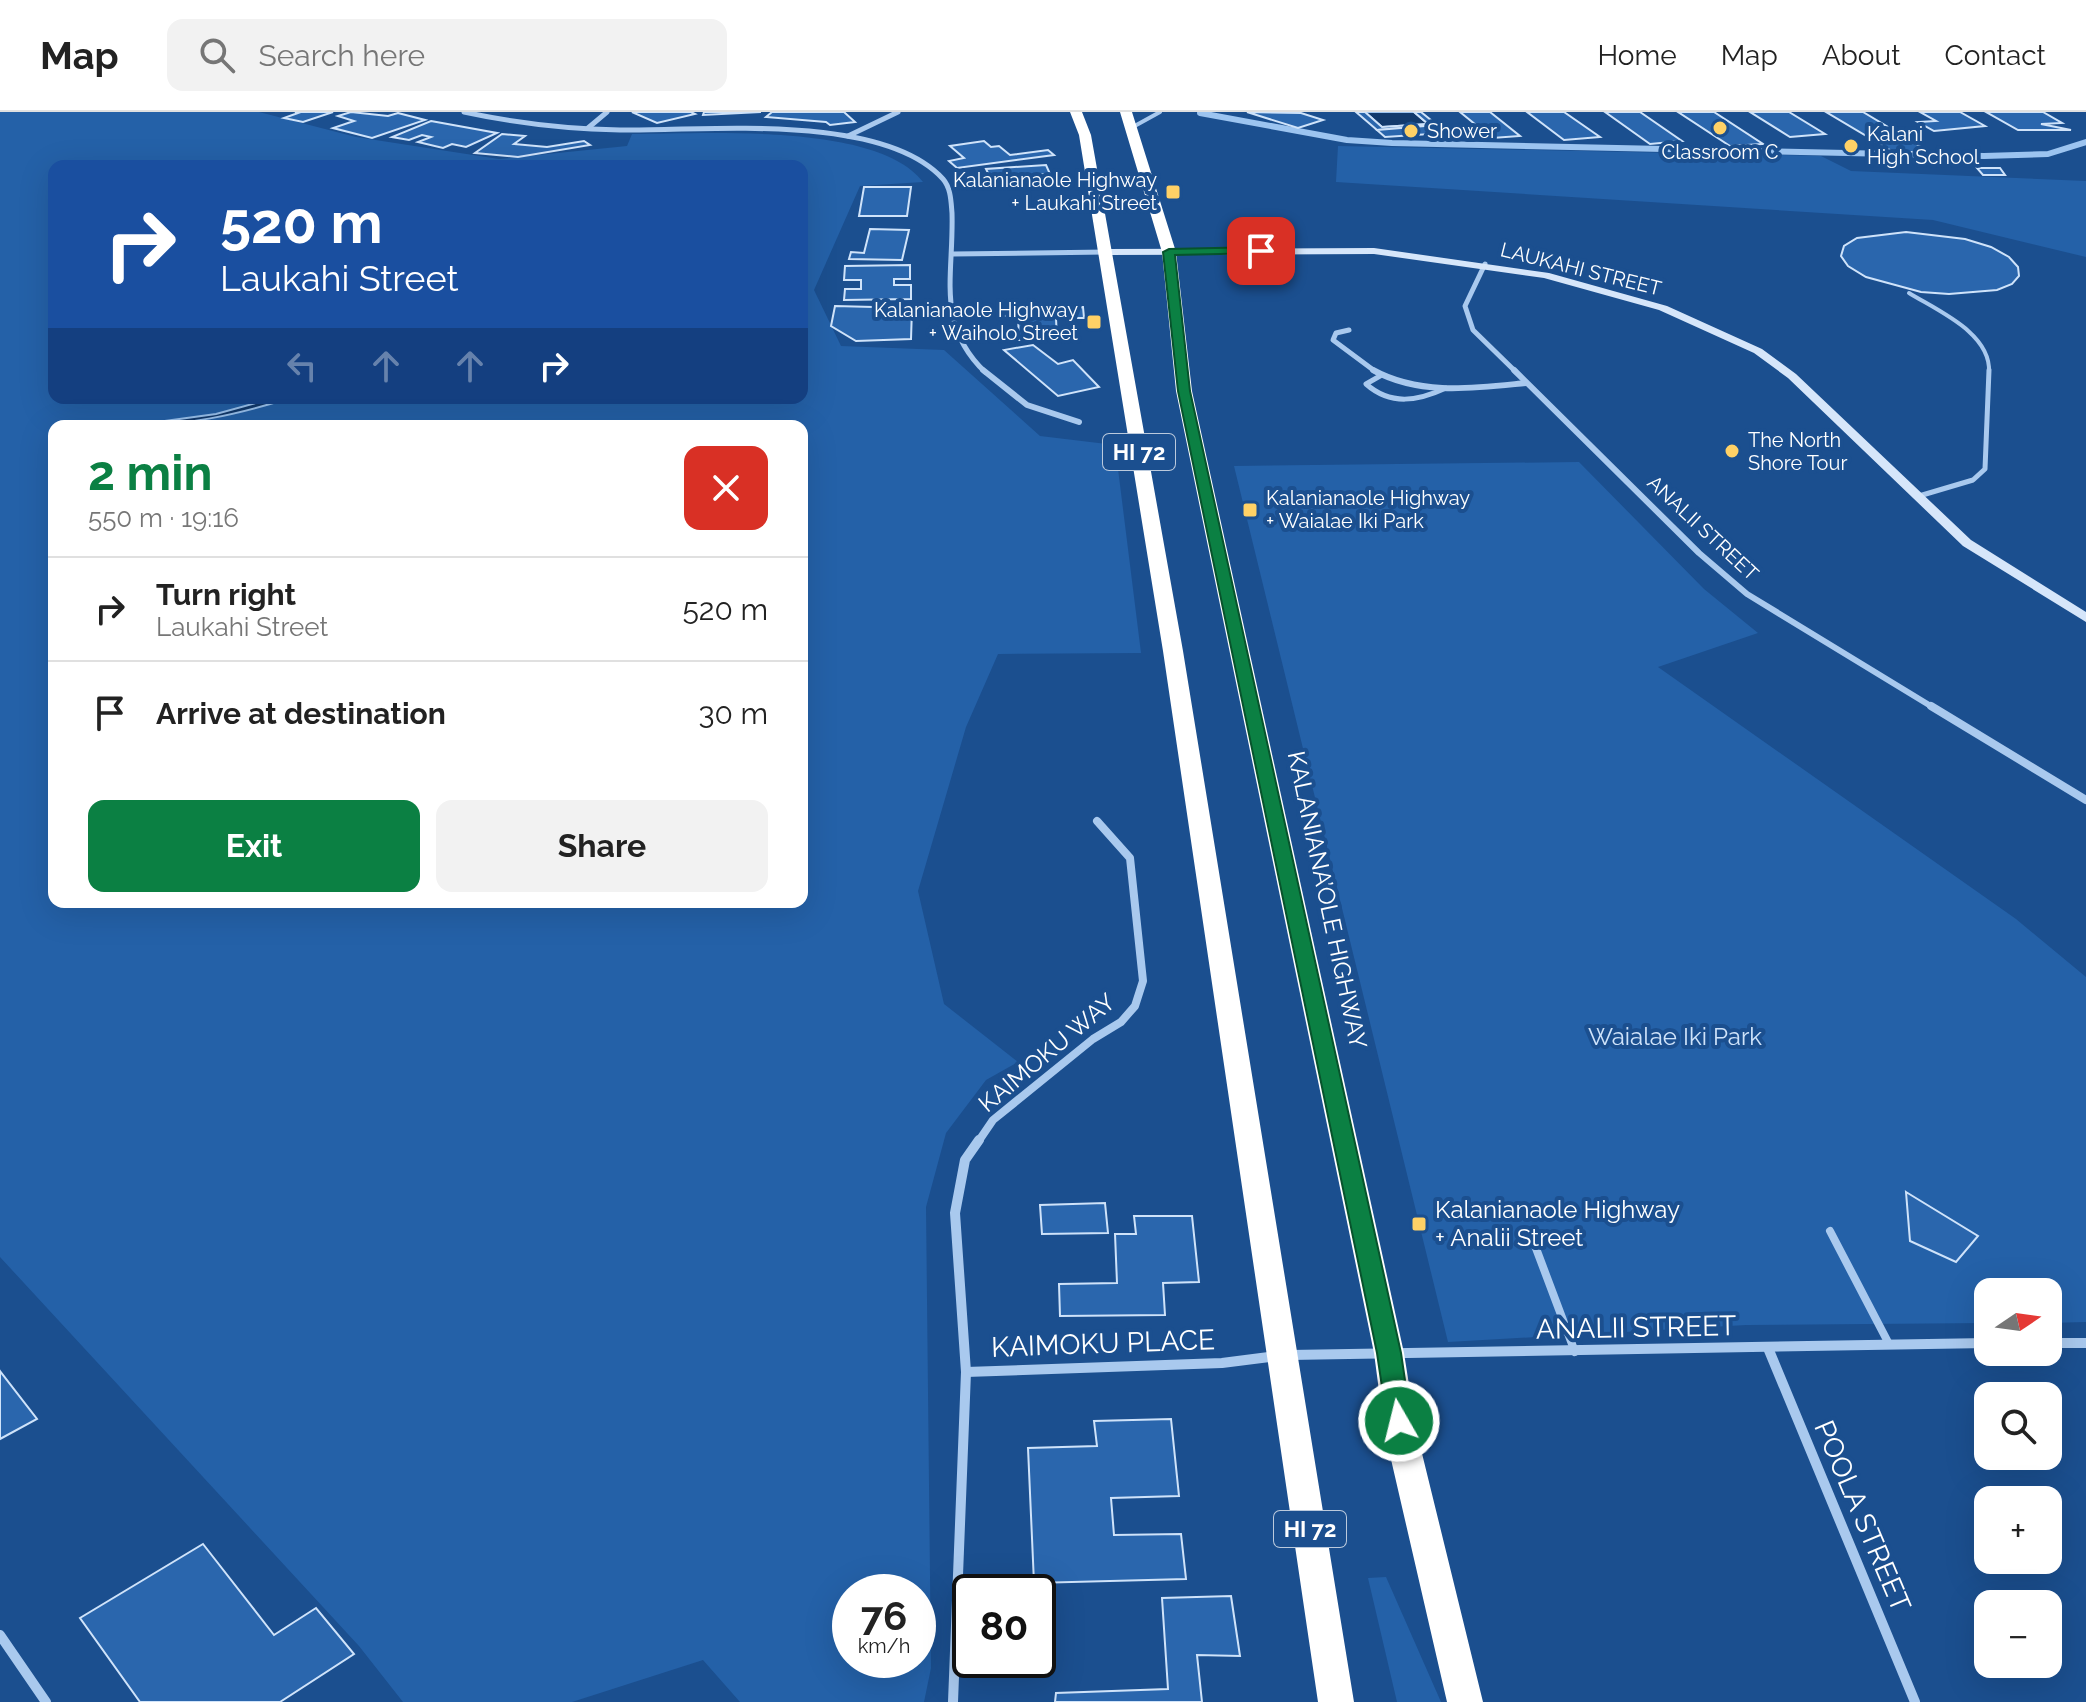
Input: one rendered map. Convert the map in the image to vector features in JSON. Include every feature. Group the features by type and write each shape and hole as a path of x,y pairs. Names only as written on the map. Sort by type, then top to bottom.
{"highway":[{"name":"HI 72","path":"1076,112 1085,135 1173,651 1257,1210 1284,1355 1336,1702"},
{"name":"KALANIANA’OLE HIGHWAY","path":"1126,112 1169,252 1184,391 1389,1353 1400,1429 1465,1702"}],"street":[{"path":"464,112 538,125 588,128 761,128 847,137 896,149 942,177 951,201 953,254 950,306 952,325 963,347 1028,405 1079,422"},
{"path":"588,128 607,112"},
{"path":"847,137 898,112"},
{"name":"LAUKAHI STREET","path":"1106,252 1374,251 1485,264 1545,275 1663,308 1758,351 1818,399 1915,497 1979,552 2086,618"},
{"path":"953,254 1106,252"},
{"name":"ANALII STREET","path":"1485,264 1466,298 1468,322 1699,553 1747,594 2086,800"},
{"path":"1349,330 1336,333 1333,340 1357,365 1380,376 1446,388 1526,383"},
{"name":"KAIMOKU WAY","path":"966,1372 955,1213 965,1160 993,1120 1093,1039 1121,1022 1135,1006 1143,981 1130,858 1097,821"},
{"name":"ANALII STREET","path":"1284,1355 1974,1343"},
{"path":"2062,1343 2086,1343"},
{"name":"POOLA STREET","path":"1768,1348 1915,1702"},
{"name":"KAIMOKU PLACE","path":"953,1702 966,1372 1222,1363 1284,1355"},
{"path":"0,1635 46,1702"}],"lane":[{"path":"1131,128 1160,112"},
{"path":"1909,293 1975,337 1987,348 1990,359 1985,469 1973,480 1953,488 1915,497"},
{"path":"1380,376 1366,384 1375,394 1388,398 1427,398 1446,388"},
{"path":"1830,1231 1889,1344"},
{"path":"1534,1243 1575,1352"}],"green space":[{"path":"0,112 259,112 356,137 499,159 627,146 632,134 744,133 830,140 869,149 901,163 923,182 860,186 814,290 841,346 944,350 1040,436 1115,445 1141,653 998,654 966,727 918,891 944,1004 1018,1062 986,1080 946,1133 926,1207 930,1574 832,1574 832,1678 929,1678 924,1702 740,1702 703,1660 572,1702 403,1702 359,1646 0,1257"},
{"path":"1338,146 1821,156 1851,171 2086,181 2086,257 1933,220 1336,182"},
{"name":"Waialae Iki Park","path":"1579,462 1704,589 1758,633 1658,667 2016,919 2086,977 2086,1322 2062,1323 2062,1278 1974,1278 1974,1323 1746,1325 1448,1342 1234,466"},
{"path":"1386,1577 1441,1702 1397,1702 1368,1578"}],"shaded area":[{"path":"1365,112 1414,112 1428,124 1382,127"},
{"path":"252,404 270,404 210,418 172,420 216,414"}],"building":[{"path":"295,112 333,112 303,122 284,118 298,113"},
{"path":"351,112 388,116 398,113 425,120 372,138 333,128 354,121 338,116"},
{"path":"632,112 691,112 695,114 657,123"},
{"path":"704,112 761,112 703,115"},
{"path":"772,112 844,112 855,122 830,125 826,122 766,117"},
{"path":"1247,112 1301,113 1323,120 1298,128"},
{"path":"1356,112 1365,112 1382,127 1428,124 1414,112 1421,112 1437,125 1377,130"},
{"path":"1460,112 1490,112 1520,136 1492,138"},
{"path":"1527,112 1564,112 1600,137 1564,140"},
{"path":"1605,112 1640,112 1682,141 1650,144"},
{"name":"Classroom C","path":"1678,112 1714,112 1763,144 1730,146"},
{"path":"1750,112 1789,112 1825,134 1790,137"},
{"path":"1826,112 1863,112 1928,151 1895,153"},
{"path":"1920,112 1960,112 1985,126 1934,131 1918,122 1936,121"},
{"path":"1986,112 2043,112 2062,123 2041,124 2071,130 2018,130"},
{"path":"431,121 497,133 466,147 452,144 443,148 418,142 431,137 422,135 409,140 392,137"},
{"name":"Shower","path":"1437,125 1446,133 1385,137 1377,130"},
{"path":"502,134 525,136 514,144 547,147 584,141 590,145 518,157 475,153"},
{"path":"984,141 991,147 999,146 1010,155 1048,150 1054,155 957,168 949,161 964,158 950,146"},
{"path":"1046,165 1050,174 1012,176 1017,186 989,187 986,182 978,182 975,176 989,175 986,169"},
{"path":"1977,168 2000,168 2005,175 1983,175"},
{"path":"864,187 911,187 907,216 859,216"},
{"path":"870,229 909,230 902,260 849,259 851,252 864,253"},
{"path":"1906,232 1965,239 1991,247 2009,257 2018,267 2019,276 2012,284 1997,290 1949,294 1921,292 1866,277 1848,266 1841,256 1844,246 1857,238"},
{"path":"910,265 910,279 894,279 894,285 911,285 911,299 844,300 845,289 861,289 861,280 844,280 845,266"},
{"path":"835,306 912,308 911,339 856,341 831,326"},
{"path":"1083,307 1084,318 1056,318 1057,340 1019,340 1018,316 997,316 997,308"},
{"path":"1033,345 1058,364 1073,360 1099,387 1058,396 1004,350"},
{"path":"1906,1192 1978,1236 1956,1262 1910,1241"},
{"path":"1105,1203 1108,1233 1042,1234 1040,1205"},
{"path":"1134,1216 1192,1216 1199,1282 1163,1283 1165,1315 1060,1316 1059,1284 1117,1283 1115,1234 1136,1234"},
{"path":"0,1371 37,1419 0,1439"},
{"path":"1171,1419 1179,1496 1111,1498 1114,1535 1181,1534 1186,1579 1056,1582 1056,1574 1034,1574 1028,1448 1097,1446 1094,1421"},
{"path":"203,1544 274,1635 316,1608 354,1654 280,1702 140,1702 80,1618"},
{"path":"1231,1596 1240,1656 1197,1655 1202,1702 1055,1702 1056,1693 1168,1689 1162,1598"}],"waterway":[{"path":"1200,113 1347,140 1392,143 1984,156 2048,154 2086,142"}],"place":[{"name":"Classroom C","path":"1720,128"},
{"name":"Shower","path":"1411,131"},
{"name":"Kalani High School","path":"1851,146"},
{"name":"Kalanianaole Highway + Laukahi Street","path":"1173,192"},
{"name":"Kalanianaole Highway + Waiholo Street","path":"1094,322"},
{"name":"The North Shore Tour","path":"1732,451"},
{"name":"Kalanianaole Highway + Waialae Iki Park","path":"1250,510"},
{"name":"Kalanianaole Highway + Analii Street","path":"1419,1224"}],"route":[{"path":"1261,251 1169,252 1184,391 1389,1353 1399,1421"}]}
